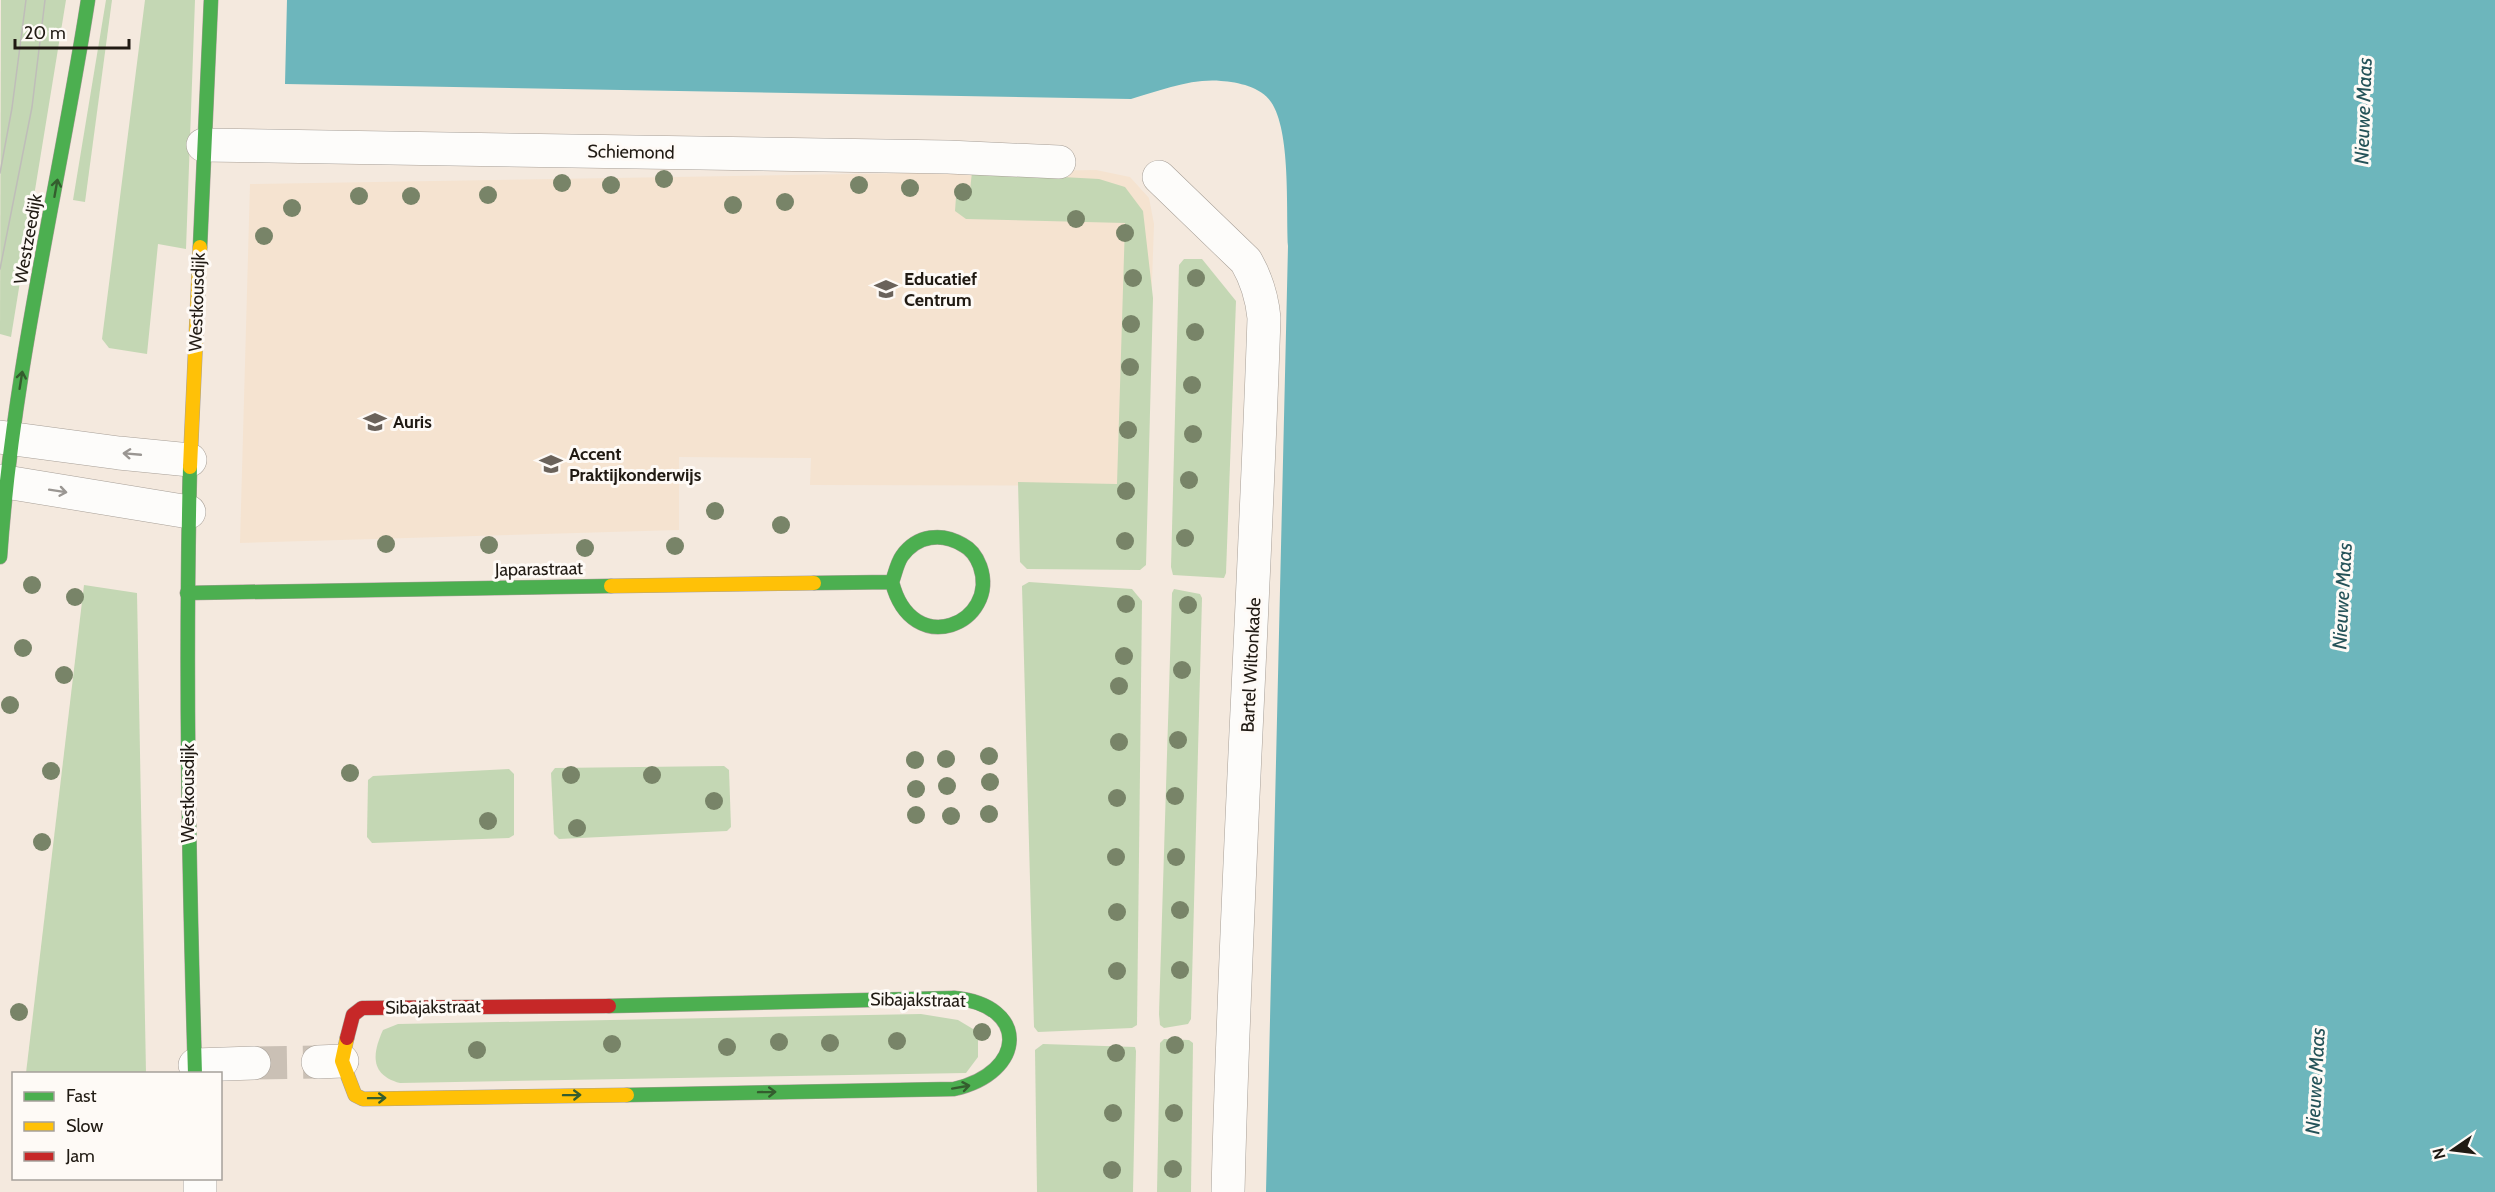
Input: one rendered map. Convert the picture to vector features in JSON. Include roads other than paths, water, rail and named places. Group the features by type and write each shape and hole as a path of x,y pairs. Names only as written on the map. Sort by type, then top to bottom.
{"street":[{"name":"Westzeedijk","path":"0,557 6,437 21,376 75,84 88,0"},
{"name":"Westkousdijk","path":"195,1069 189,872 187,593 190,460 210,0"},
{"name":"Schiemond","path":"203,145 948,157 1059,162"},
{"name":"Bartel Wiltonkade","path":"1159,177 1246,261 1262,298 1264,318 1254,587 1232,1033 1228,1192"},
{"path":"6,437 119,453 190,460"},
{"path":"2,481 189,512"},
{"path":"943,536 957,540 970,549 979,562 983,576 982,591 977,605 955,624 940,628 919,623 901,609 894,596 892,582 894,566 902,553 913,543 927,537 943,536"},
{"name":"Japarastraat","path":"187,593 892,582"},
{"name":"Sibajakstraat","path":"954,998 976,1001 998,1013 1008,1031 1009,1051 1005,1062 995,1072 969,1087 954,1089 363,1099 355,1095 330,1061 353,1015 362,1008 549,1007 954,998"},
{"path":"195,1069 254,1063"}],"water":[{"name":"Nieuwe Maas","path":"287,0 2495,0 2495,1192 1266,1192 1288,246 1285,151 1277,115 1267,97 1249,86 1221,81 1199,81 1131,99 285,84"}],"tunnel":[{"path":"254,1063 318,1062"}],"tram line":[{"path":"0,173 12,108 26,0"},
{"path":"0,269 32,107 45,0"}],"place":[{"name":"Educatief Centrum","path":"886,289"},
{"name":"Auris","path":"375,422"},
{"name":"Accent Praktijkonderwijs","path":"551,464"}]}
